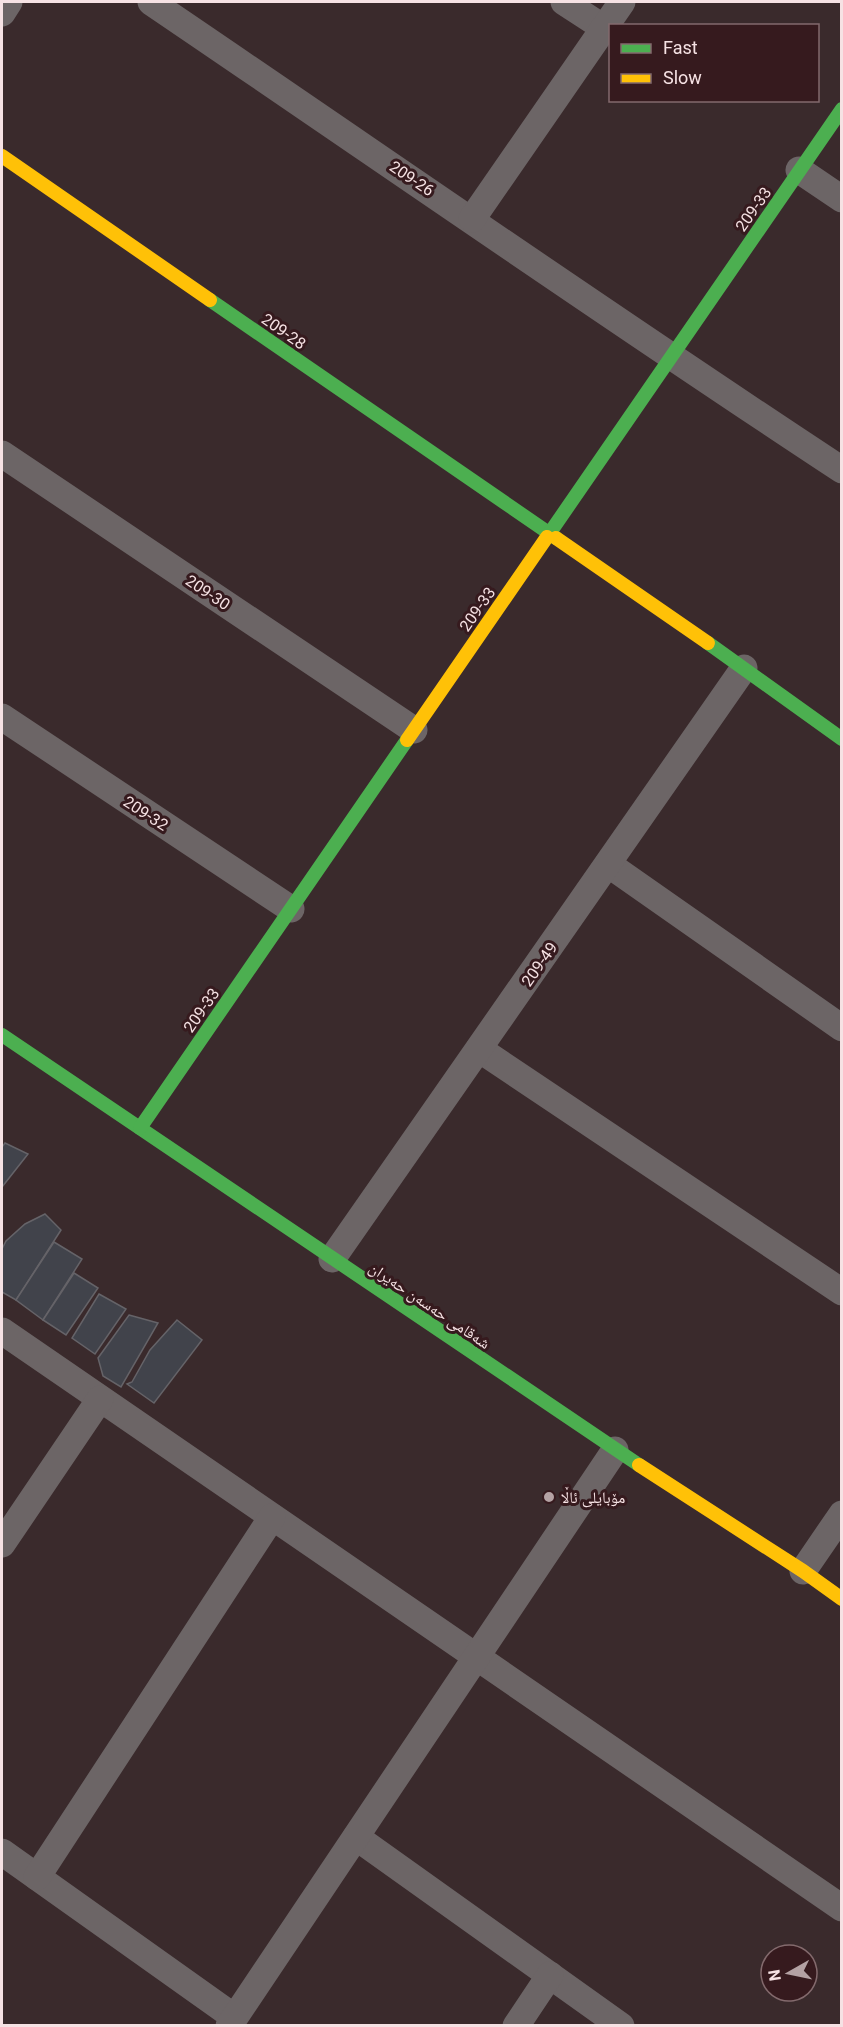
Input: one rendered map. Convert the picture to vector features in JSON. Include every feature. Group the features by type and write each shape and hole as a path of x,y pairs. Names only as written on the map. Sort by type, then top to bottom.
{"street":[{"path":"2,13 9,2"},
{"name":"209-26","path":"151,2 472,219 670,358 842,470"},
{"path":"564,2 604,28"},
{"path":"472,219 622,2"},
{"name":"209-33","path":"140,1128 842,109"},
{"name":"209-28","path":"2,156 744,668 842,739"},
{"path":"799,170 842,199"},
{"name":"209-30","path":"2,454 414,730"},
{"name":"209-49","path":"332,1259 744,668"},
{"name":"209-32","path":"2,717 291,909"},
{"path":"608,864 842,1028"},
{"name":"شەقامی حەسەن حەیران","path":"2,1035 615,1450 842,1599"},
{"path":"479,1049 842,1292"},
{"path":"2,1331 842,1908"},
{"path":"2,1544 100,1399"},
{"path":"2,1852 231,2021 615,1450"},
{"path":"802,1571 842,1514"},
{"path":"37,1877 272,1517"},
{"path":"356,1837 621,2025"},
{"path":"516,2025 550,1975"}],"building":[{"path":"5,1143 28,1154 2,1187 2,1147"},
{"path":"45,1214 61,1230 16,1300 2,1292 2,1249 6,1241 25,1224"},
{"path":"54,1242 82,1259 43,1320 16,1300"},
{"path":"74,1273 98,1288 66,1335 43,1320"},
{"path":"99,1294 126,1309 95,1354 72,1338"},
{"path":"129,1315 158,1323 121,1387 103,1376 98,1358"},
{"path":"177,1320 202,1340 154,1403 127,1384 132,1382 150,1350"}],"traffic: fast":[{"path":"547,537 842,109"},
{"path":"210,300 556,538"},
{"path":"708,643 842,739"},
{"path":"140,1128 407,740"},
{"path":"2,1035 639,1465"}],"traffic: slow":[{"path":"2,156 210,300"},
{"path":"407,740 547,537"},
{"path":"556,538 708,643"},
{"path":"639,1465 803,1571 842,1599"}],"place":[{"name":"مۆبایلی ئاڵا","path":"549,1497"}]}
